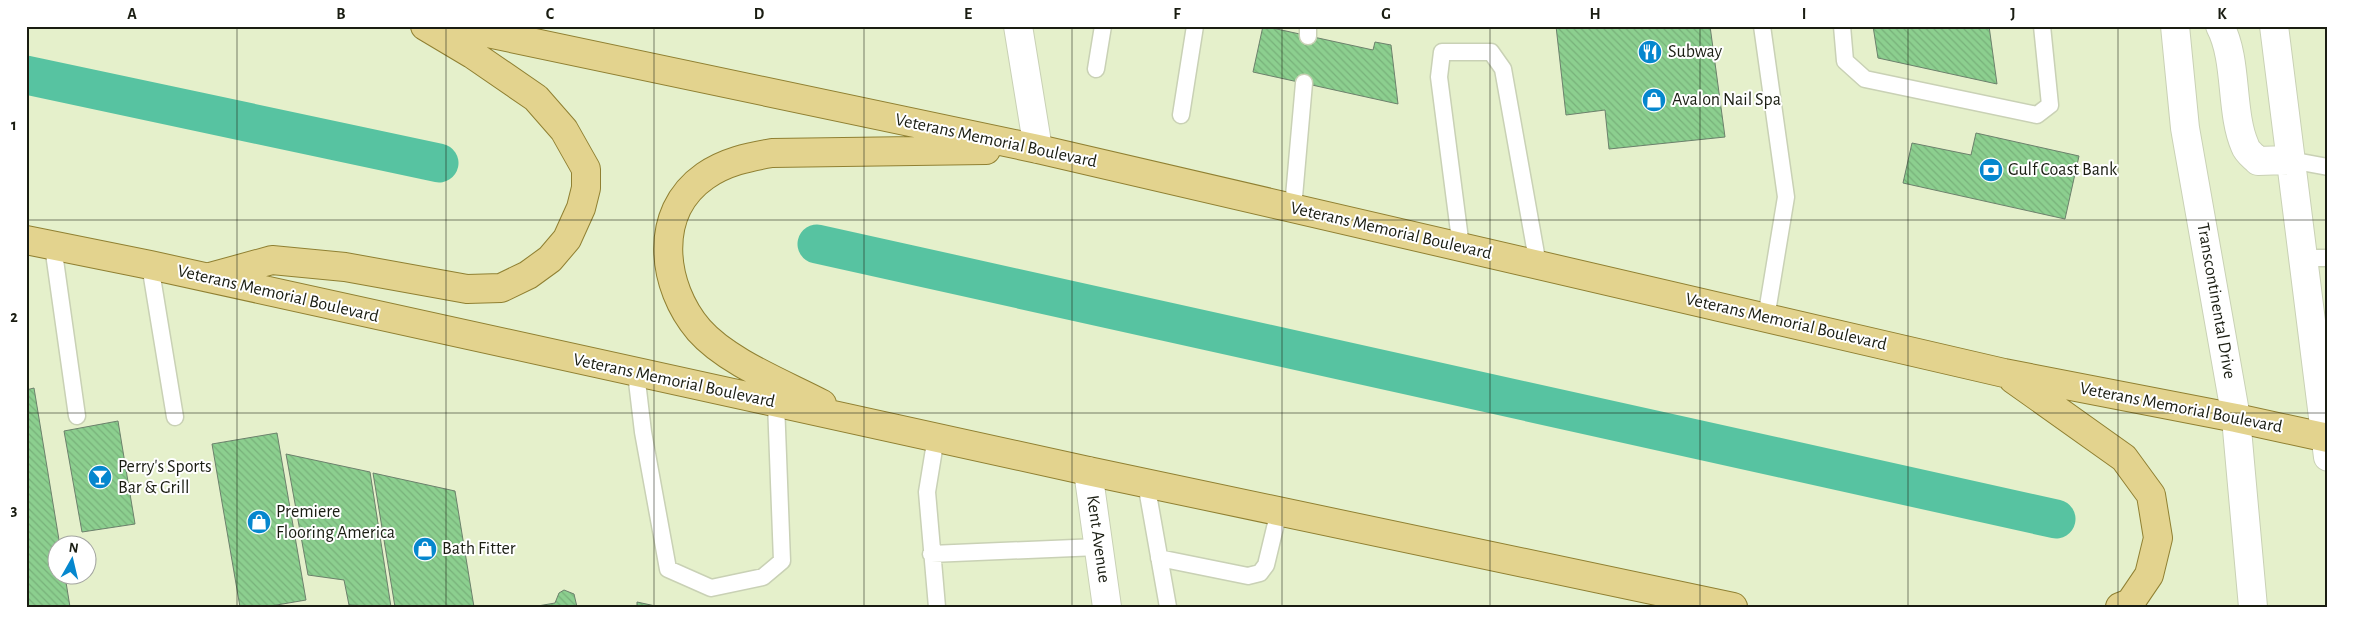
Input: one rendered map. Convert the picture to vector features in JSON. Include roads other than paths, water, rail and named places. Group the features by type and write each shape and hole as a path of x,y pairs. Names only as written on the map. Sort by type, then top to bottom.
{"main road":[{"path":"206,278 272,260 345,267 467,289 501,288 528,275 550,259 567,239 581,208 586,188 586,169 564,130 536,98 472,54 425,26"},
{"name":"Veterans Memorial Boulevard","path":"454,26 1038,149 2004,373 2236,418 2327,444"},
{"path":"852,420 722,352 700,331 681,307 672,283 667,256 673,218 683,197 704,177 722,166 748,157 772,153 1038,149"},
{"name":"Veterans Memorial Boulevard","path":"26,240 150,265 1088,471 1733,607"},
{"path":"2004,373 2124,458 2151,495 2158,538 2149,575 2130,603 2120,607"}],"street":[{"path":"1018,26 1038,149"},
{"name":"Transcontinental Drive","path":"2175,26 2185,128 2236,418 2253,607"},
{"path":"2220,26 2232,69 2240,128 2245,148 2258,161 2290,160"},
{"path":"2274,26 2290,160 2315,258 2327,444"},
{"name":"Kent Avenue","path":"1088,471 1107,607"}],"lane":[{"path":"1096,69 1103,26"},
{"path":"1181,115 1195,26"},
{"path":"1762,26 1786,197 1766,318"},
{"path":"1842,26 1846,61 1865,79 2037,115 2050,105 2042,26"},
{"path":"1461,247 1439,77 1442,52 1491,52 1503,69 1538,265"},
{"path":"1293,208 1304,83"},
{"path":"2290,160 2328,167"},
{"path":"53,246 77,416"},
{"path":"150,265 175,417"},
{"path":"636,373 642,432 668,569 712,588 763,578 782,560 776,403"},
{"path":"936,438 927,492 937,607"},
{"path":"1146,483 1168,607"},
{"path":"1159,558 1248,576 1260,573 1266,565 1279,511"},
{"path":"931,554 1098,546"}],"waterway":[{"path":"26,75 439,163"},
{"path":"817,244 2056,519"}],"place":[{"name":"Subway","path":"1650,52"},
{"name":"Avalon Nail Spa","path":"1654,100"},
{"name":"Gulf Coast Bank","path":"1991,170"},
{"name":"Perry's Sports Bar & Grill","path":"100,477"},
{"name":"Premiere Flooring America","path":"259,522"},
{"name":"Bath Fitter","path":"425,549"}]}
